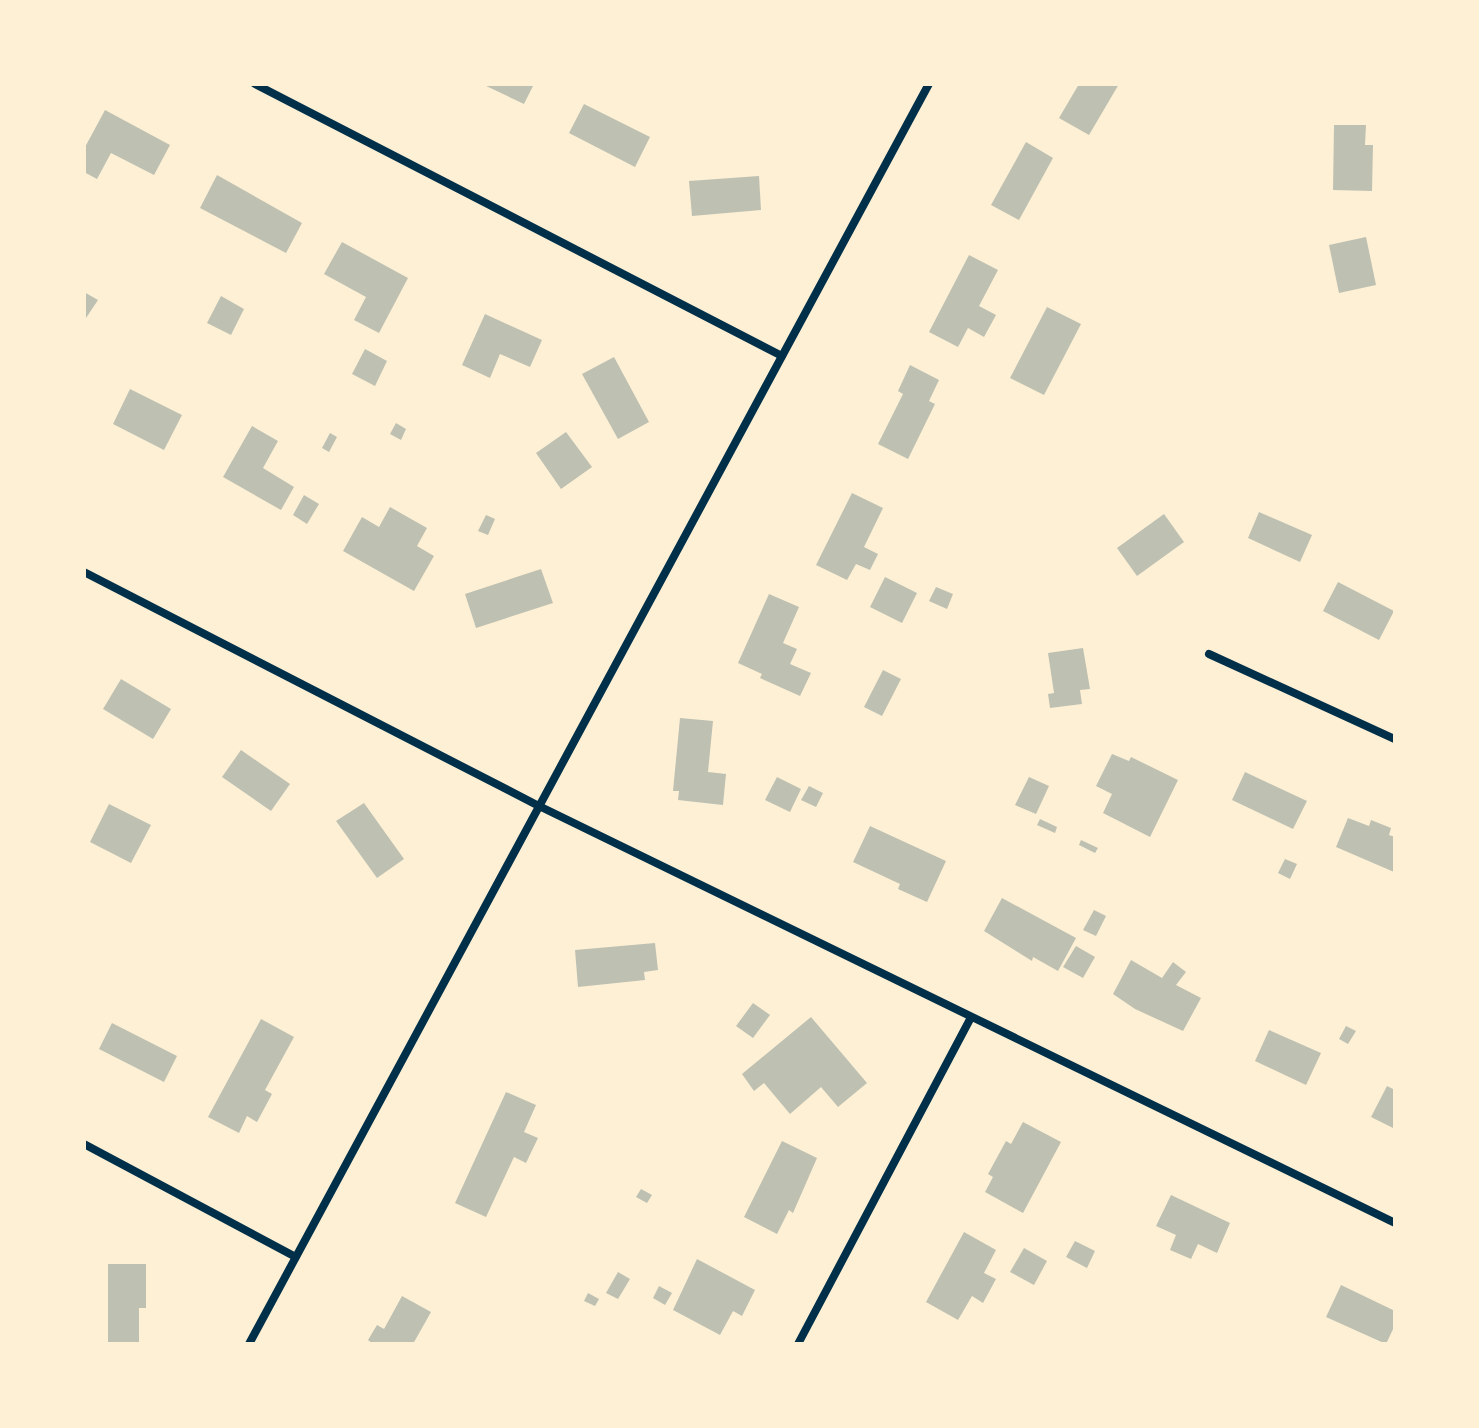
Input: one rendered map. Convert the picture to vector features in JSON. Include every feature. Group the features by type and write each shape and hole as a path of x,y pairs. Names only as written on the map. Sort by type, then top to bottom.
{"street":[{"path":"255,84 782,356"},
{"path":"249,1344 929,84"},
{"path":"84,572 539,806 970,1019 1395,1223"},
{"path":"1209,654 1395,739"},
{"path":"798,1344 970,1019"},
{"path":"84,1144 296,1257"}],"building":[{"path":"482,84 534,84 524,104"},
{"path":"1079,84 1119,84 1089,135 1059,118"},
{"path":"584,104 650,137 635,167 569,133"},
{"path":"105,110 170,145 154,175 111,153 97,179 84,172 84,149"},
{"path":"1334,125 1366,125 1365,145 1373,145 1372,191 1333,190"},
{"path":"1026,142 1053,158 1019,220 991,205"},
{"path":"217,175 302,223 286,253 200,208"},
{"path":"759,176 761,210 692,216 689,181"},
{"path":"1366,237 1376,285 1339,293 1329,245"},
{"path":"342,242 408,278 379,333 354,320 366,297 324,274"},
{"path":"969,255 998,270 979,306 996,315 984,337 968,328 958,347 929,332"},
{"path":"84,292 98,300 86,318 84,317"},
{"path":"221,296 244,309 231,335 207,323"},
{"path":"1047,307 1081,324 1044,395 1010,378"},
{"path":"485,314 542,340 530,367 500,354 490,378 462,365"},
{"path":"365,349 387,361 375,386 352,374"},
{"path":"614,357 649,422 618,439 582,374"},
{"path":"910,365 939,380 929,401 935,404 908,459 878,444 903,394 898,391"},
{"path":"130,389 182,415 164,450 113,424"},
{"path":"396,423 406,429 401,440 390,434"},
{"path":"252,426 278,441 263,468 294,487 281,510 223,477"},
{"path":"566,432 592,467 561,489 536,453"},
{"path":"330,433 337,437 329,452 322,448"},
{"path":"852,493 883,508 864,547 878,554 870,570 856,564 847,580 816,565"},
{"path":"304,495 319,504 307,524 293,515"},
{"path":"390,507 427,528 417,546 434,556 414,591 343,551 362,517 379,527"},
{"path":"1259,512 1312,535 1300,562 1248,538"},
{"path":"1164,514 1184,542 1137,576 1117,548"},
{"path":"486,515 495,519 488,535 478,531"},
{"path":"541,569 553,603 476,628 465,594"},
{"path":"885,577 917,593 902,623 870,607"},
{"path":"1338,582 1394,611 1379,640 1323,611"},
{"path":"936,587 953,594 947,609 929,601"},
{"path":"769,594 799,607 783,643 797,649 790,664 811,673 800,696 760,678 762,674 738,663"},
{"path":"1083,648 1090,689 1080,690 1082,704 1050,708 1048,694 1054,693 1048,653"},
{"path":"883,670 901,679 882,716 864,707"},
{"path":"121,679 171,709 153,739 103,709"},
{"path":"680,718 713,721 708,772 726,774 723,805 678,800 679,791 673,791"},
{"path":"241,750 290,784 271,811 222,777"},
{"path":"1112,754 1129,761 1131,757 1178,780 1150,837 1103,813 1112,794 1096,786"},
{"path":"1245,772 1307,801 1293,829 1232,800"},
{"path":"777,777 801,789 790,812 765,800"},
{"path":"1029,777 1049,786 1036,814 1015,805"},
{"path":"809,786 823,793 816,807 801,800"},
{"path":"364,803 404,859 377,878 336,821"},
{"path":"109,804 151,825 131,863 90,842"},
{"path":"1348,818 1369,826 1371,820 1391,828 1389,835 1395,837 1394,872 1336,847"},
{"path":"1040,819 1057,827 1055,833 1037,825"},
{"path":"870,826 946,861 927,902 898,889 900,884 853,862"},
{"path":"1081,840 1098,848 1095,853 1079,845"},
{"path":"1285,859 1297,864 1290,879 1278,873"},
{"path":"1002,898 1076,938 1058,971 1033,957 1032,961 984,931"},
{"path":"1094,910 1106,916 1096,936 1083,930"},
{"path":"655,943 658,970 644,972 645,980 578,987 575,950"},
{"path":"1076,946 1095,957 1083,978 1063,967"},
{"path":"1131,960 1162,978 1173,962 1186,972 1176,985 1201,998 1183,1031 1135,1009 1113,994"},
{"path":"753,1003 770,1015 753,1038 736,1026"},
{"path":"811,1017 867,1083 838,1107 821,1087 790,1114 764,1083 754,1091 742,1074"},
{"path":"261,1019 294,1037 265,1090 272,1094 257,1122 247,1116 239,1133 208,1117"},
{"path":"112,1023 177,1056 164,1082 99,1049"},
{"path":"1346,1026 1356,1031 1348,1044 1339,1039"},
{"path":"1269,1030 1321,1053 1306,1085 1255,1061"},
{"path":"1387,1086 1395,1090 1395,1129 1371,1117"},
{"path":"506,1092 536,1105 524,1132 538,1138 526,1163 514,1157 486,1217 455,1203"},
{"path":"1023,1122 1061,1142 1023,1213 985,1192 993,1177 988,1174 1006,1141 1011,1144"},
{"path":"782,1141 817,1158 793,1213 789,1210 777,1234 744,1217"},
{"path":"641,1189 652,1195 647,1203 636,1197"},
{"path":"1171,1195 1230,1223 1217,1253 1198,1244 1191,1259 1170,1250 1176,1235 1156,1226"},
{"path":"964,1232 996,1250 984,1273 996,1279 983,1303 972,1296 958,1320 926,1302"},
{"path":"1075,1241 1095,1251 1087,1268 1066,1257"},
{"path":"1024,1248 1047,1261 1034,1285 1010,1272"},
{"path":"697,1259 755,1290 742,1316 733,1311 720,1335 673,1310"},
{"path":"108,1264 146,1264 146,1308 139,1308 139,1344 108,1344"},
{"path":"618,1272 630,1279 618,1299 606,1293"},
{"path":"1341,1285 1395,1311 1395,1325 1386,1344 1326,1317"},
{"path":"659,1286 672,1293 665,1305 653,1298"},
{"path":"588,1293 599,1299 595,1306 584,1301"},
{"path":"402,1296 431,1312 413,1344 373,1344 368,1340 377,1325 384,1329"}]}
